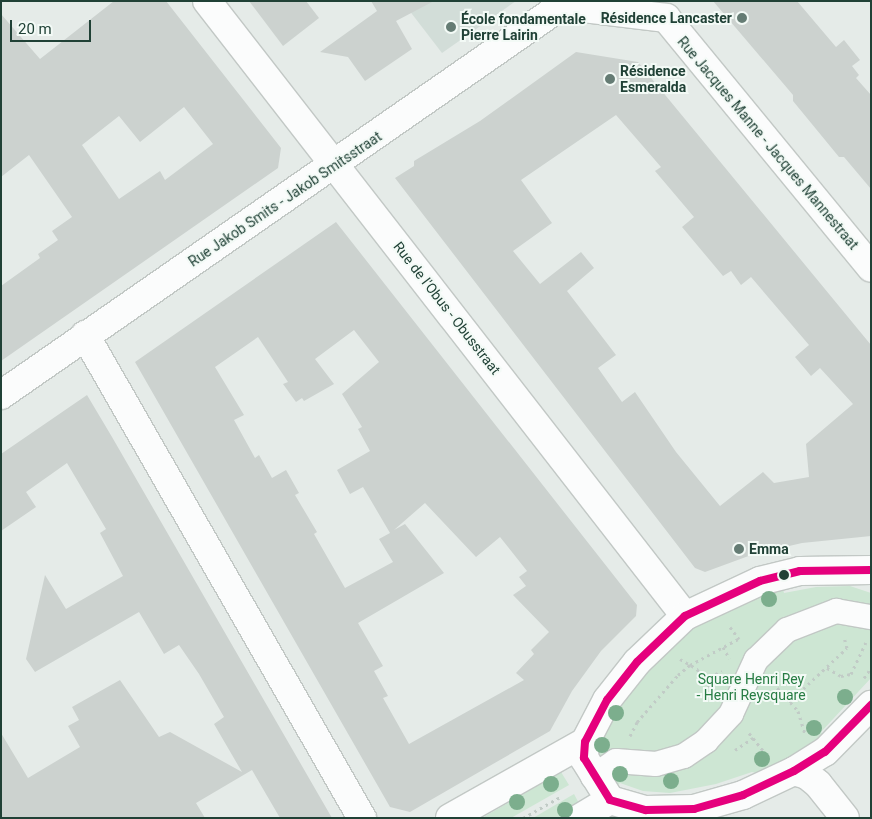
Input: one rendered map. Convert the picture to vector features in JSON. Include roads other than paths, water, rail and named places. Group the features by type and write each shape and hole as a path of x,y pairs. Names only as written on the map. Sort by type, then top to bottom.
{"street":[{"name":"Rue de l'Obus - Obusstraat","path":"207,1 685,616"},
{"name":"Rue Jakob Smits - Jakob Smitsstraat","path":"1,395 85,335 336,166 568,1"},
{"name":"Rue Jacques Manne - Jacques Mannestraat","path":"586,1 592,9 669,10 871,268"},
{"path":"85,335 362,818"},
{"path":"866,694 825,752 794,771 743,795 694,809 646,810 610,800 593,777 584,758 585,742 606,700 637,662 685,616 760,581 792,573 859,568 871,570"},
{"path":"593,777 616,761 656,764 684,756 706,741 731,714 756,660 787,630 836,611 853,612 869,618"},
{"path":"450,818 585,742"},
{"path":"794,771 807,775 818,784 845,818"},
{"path":"580,818 610,800"}],"place":[{"name":"Résidence Lancaster","path":"742,18"},
{"name":"École fondamentale Pierre Lairin","path":"451,27"},
{"name":"Résidence Esmeralda","path":"610,79"},
{"name":"Emma","path":"739,549"}],"park label":[{"name":"Square Henri Rey - Henri Reysquare","path":"751,688"}]}
